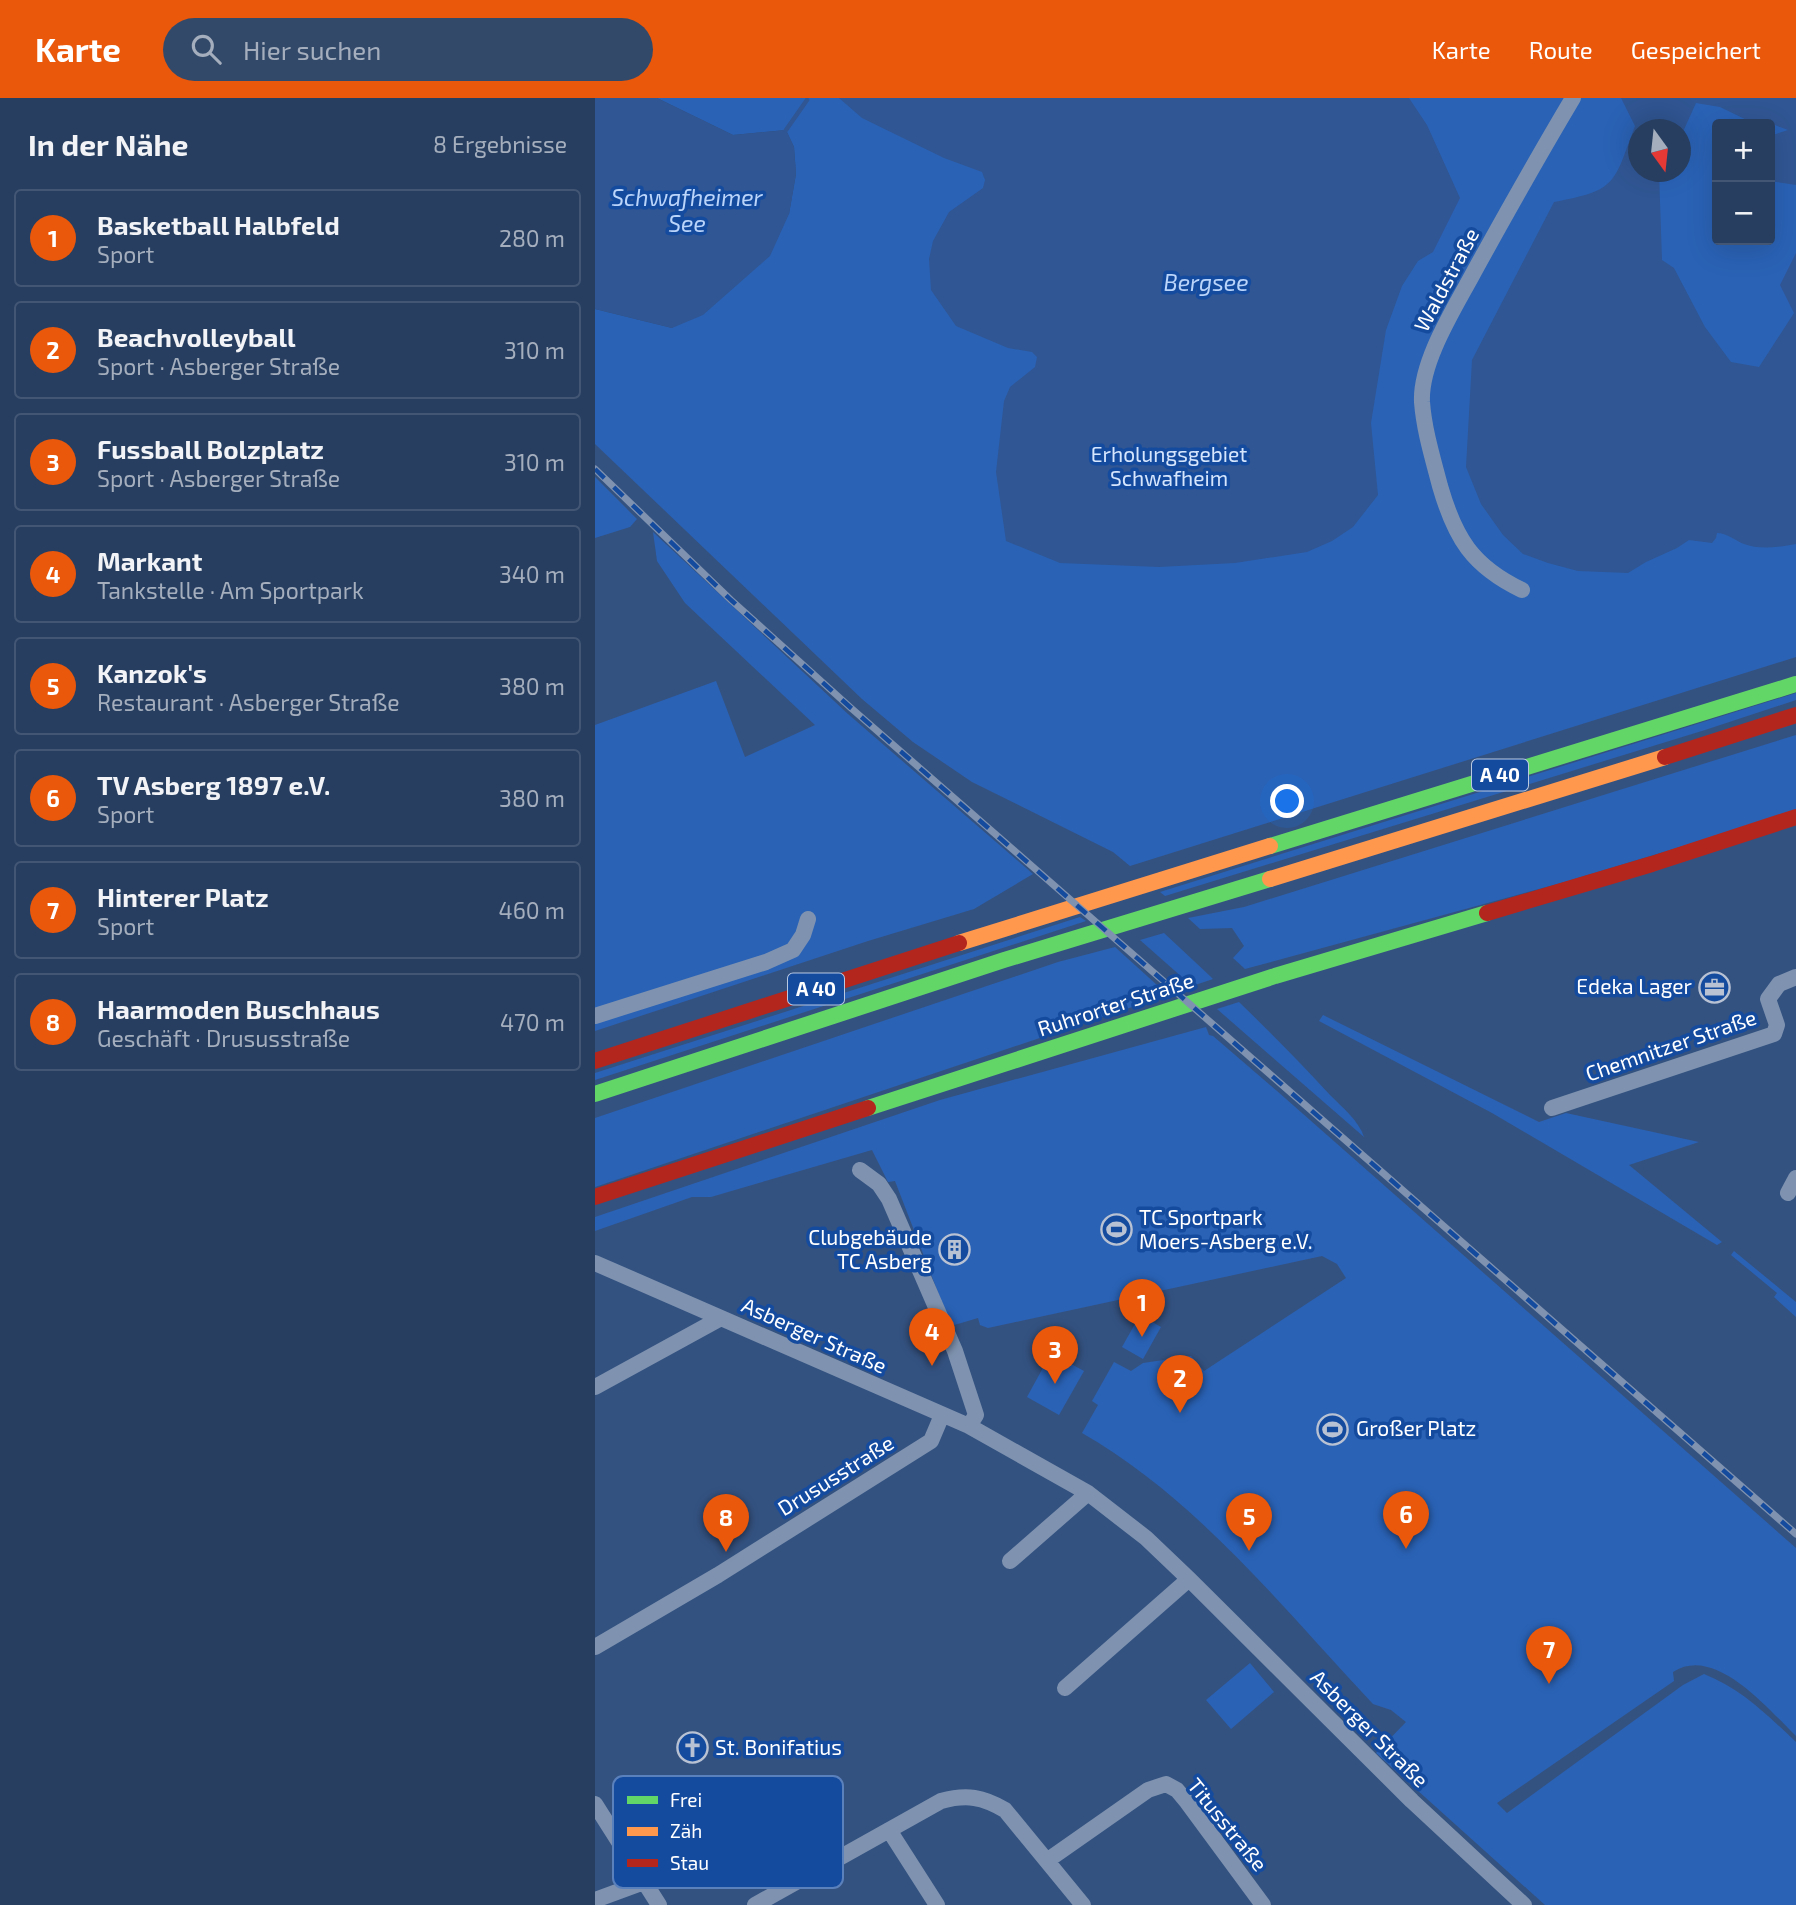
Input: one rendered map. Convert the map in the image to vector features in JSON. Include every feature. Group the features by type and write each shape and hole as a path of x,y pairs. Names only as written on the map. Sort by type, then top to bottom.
{"main road":[{"name":"A 40","path":"595,1061 1006,928 1796,684"},
{"name":"A 40","path":"595,1094 1004,960 1555,793 1796,715"},
{"name":"Ruhrorter Straße","path":"595,1197 1275,976 1653,864 1796,817"},
{"name":"Ruhrorter Straße","path":"1653,864 1796,830"}],"street":[{"name":"Waldstraße","path":"1523,590 1494,575 1457,535 1449,518 1431,454 1422,401 1438,338 1524,178 1573,98"},
{"path":"595,1016 766,962 793,950 803,935 807,919"},
{"name":"Chemnitzer Straße","path":"1552,1108 1774,1034 1777,1025 1768,999 1779,984 1796,977"},
{"path":"860,1170 879,1184 889,1199 955,1351 976,1415 969,1426"},
{"path":"1789,1193 1796,1178"},
{"name":"Asberger Straße","path":"595,1263 969,1426 1088,1493 1146,1538 1189,1578 1515,1902"},
{"path":"595,1387 721,1318"},
{"name":"Drususstraße","path":"595,1647 718,1575 931,1441 942,1415"},
{"path":"1010,1561 1088,1493"},
{"path":"1065,1688 1189,1578"},
{"name":"Titusstraße","path":"1048,1860 1148,1790 1166,1784 1177,1790 1187,1802 1263,1905"},
{"path":"843,1856 941,1801 974,1796 1005,1811 1083,1905"},
{"path":"595,1804 613,1833"},
{"path":"889,1830 937,1905"},
{"path":"595,1900 628,1888"},
{"path":"648,1888 659,1905"},
{"path":"755,1905 785,1888"}],"green space":[{"name":"Erholungsgebiet Schwafheim","path":"657,98 1796,98 1796,657 1130,866 1113,852 972,782 913,742 862,699 595,444 595,309 672,328 789,214 796,174 794,147 786,130 733,135"},
{"path":"595,477 637,519 630,527 595,538"},
{"path":"653,532 848,714 1033,874 974,909 595,1031 595,725 716,681 745,757 815,725 685,603 657,561"},
{"path":"1796,693 1796,700 1705,730 1165,896 1160,892"},
{"path":"1796,735 1796,812 1561,883 1245,969 1233,958 1244,946 1232,928 1200,929 1188,918 1244,907"},
{"path":"1080,917 1086,921 595,1080 595,1073"},
{"path":"1164,933 1213,979 1192,986 1140,940"},
{"path":"1115,947 1168,995 595,1187 595,1118 1058,962"},
{"path":"1239,1002 1350,1114 1364,1137 1217,1009"},
{"path":"1323,1015 1539,1122 1566,1113 1699,1142 1629,1165 1722,1242 1717,1245 1492,1113 1319,1021"},
{"path":"1206,1027 1209,1035 1277,1091 1796,1548 1796,1736 1740,1684 1723,1673 1706,1667 1689,1666 1673,1672 1674,1681 1497,1803 1507,1813 1683,1685 1704,1674 1742,1695 1796,1742 1796,1905 1545,1905 1376,1753 1406,1722 1391,1710 1373,1704 1272,1594 1201,1522 1124,1459 1082,1433 1098,1405 1092,1401 1114,1362 1131,1371 1143,1363 1191,1356 1204,1371 1346,1278 1337,1264 1322,1256 988,1328 980,1325 978,1318 951,1326 895,1181 888,1182 872,1150 711,1197 692,1197 595,1231 595,1217 940,1100"},
{"path":"1734,1251 1796,1302 1796,1317 1774,1297 1777,1293 1731,1255"},
{"path":"1140,1315 1161,1327 1143,1359 1122,1347"},
{"path":"1051,1353 1084,1371 1059,1415 1027,1397"},
{"path":"1250,1663 1274,1692 1231,1729 1206,1700"}],"water":[{"name":"Schwafheimer See","path":"595,98 657,98 733,135 786,130 794,147 796,174 789,214 770,256 703,315 672,328 595,309"},
{"name":"Bergsee","path":"839,98 1409,98 1427,125 1460,198 1433,252 1418,261 1402,286 1386,330 1371,423 1378,495 1353,527 1332,541 1307,552 1235,563 1159,567 1060,563 1006,541 996,472 1004,401 1010,387 1035,367 1037,357 1032,352 1008,348 956,326 931,290 929,259 933,241 949,212 983,188 985,180 982,172 944,158 862,118"},
{"path":"1621,98 1796,98 1796,185 1775,182 1775,134 1788,130 1775,125 1775,119 1745,119 1720,107 1696,103 1689,119 1632,119"},
{"path":"1628,145 1628,182 1659,182 1662,260 1674,268 1705,327 1731,362 1759,367 1794,313 1780,285 1796,253 1796,544 1756,547 1717,533 1712,543 1689,540 1628,573 1578,571 1523,554 1503,535 1481,504 1466,467 1472,360 1554,202 1602,188 1617,172"}],"waterway":[{"path":"786,130 807,100"}],"railway":[{"path":"595,469 731,600 851,708 1796,1534"}],"traffic: fast":[{"path":"1270,846 1796,684"},
{"path":"595,1094 1004,960 1270,879"},
{"path":"868,1108 1275,976 1487,913"}],"traffic: slow":[{"path":"1270,879 1665,757"},
{"path":"959,943 1270,846"}],"traffic: jam":[{"path":"1665,757 1796,715"},
{"path":"1487,913 1652,864 1796,817"},
{"path":"595,1061 959,943"},
{"path":"595,1197 868,1108"}],"place":[{"name":"Edeka Lager","path":"1715,987"},
{"name":"TC Sportpark Moers-Asberg e.V.","path":"1116,1230"},
{"name":"Clubgebäude TC Asberg","path":"955,1250"},
{"name":"Basketball Halbfeld","path":"1142,1337"},
{"name":"Markant","path":"932,1366"},
{"name":"Fussball Bolzplatz","path":"1055,1384"},
{"name":"Beachvolleyball","path":"1180,1413"},
{"name":"Großer Platz","path":"1333,1429"},
{"name":"TV Asberg 1897 e.V.","path":"1406,1549"},
{"name":"Kanzok's","path":"1249,1551"},
{"name":"Haarmoden Buschhaus","path":"726,1552"},
{"name":"Hinterer Platz","path":"1549,1684"},
{"name":"St. Bonifatius","path":"692,1748"}]}
